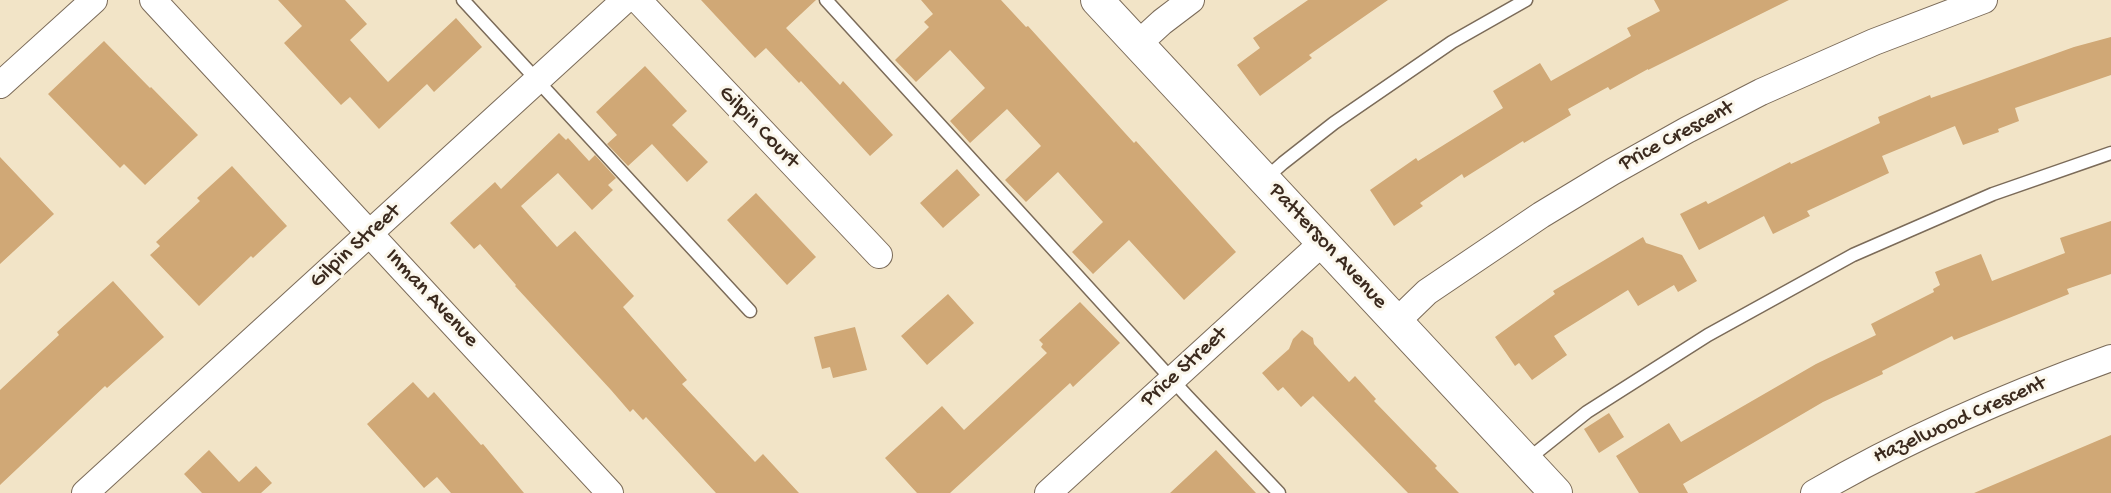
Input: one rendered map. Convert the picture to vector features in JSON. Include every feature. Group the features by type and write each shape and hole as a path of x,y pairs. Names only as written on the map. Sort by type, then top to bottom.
{"street":[{"path":"0,85 94,0"},
{"name":"Inman Avenue","path":"153,0 610,493"},
{"name":"Gilpin Street","path":"89,492 625,0"},
{"name":"Gilpin Court","path":"638,0 879,255"},
{"name":"Patterson Avenue","path":"1097,0 1556,493"},
{"path":"1138,44 1161,22 1191,0"},
{"name":"Price Crescent","path":"1396,322 1427,292 1541,215 1687,130 1761,92 1874,42 1984,0"},
{"name":"Price Street","path":"1048,493 1322,243"},
{"name":"Hazelwood Crescent","path":"1814,493 1862,465 1972,413 2111,358"}],"lane":[{"path":"463,0 750,311"},
{"path":"826,0 1279,493"},
{"path":"1265,180 1283,163 1335,123 1452,42 1526,0"},
{"path":"1527,460 1587,412 1708,335 1853,255 1993,194 2111,153"}],"building":[{"path":"278,0 345,0 367,24 350,40 388,82 456,18 482,47 434,92 427,84 379,129 350,97 341,105 284,43 302,26"},
{"path":"701,0 816,0 786,28 840,85 843,81 893,135 870,156 801,81 799,83 766,48 755,58"},
{"path":"921,0 1001,0 1026,27 1028,26 1134,143 1136,141 1236,252 1184,300 1129,240 1093,274 1072,252 1103,222 1058,172 1026,202 1005,180 1041,146 1007,109 970,143 950,121 985,88 950,50 916,82 895,60 929,27 924,22 933,14"},
{"path":"1308,0 1388,0 1309,55 1312,58 1260,96 1237,65 1260,48 1253,38"},
{"path":"1654,0 1789,0 1610,90 1608,87 1568,109 1571,115 1524,143 1523,141 1464,178 1462,174 1420,203 1423,206 1394,226 1370,190 1416,158 1418,161 1503,108 1493,91 1540,63 1551,81 1631,36 1627,28 1660,11"},
{"path":"2111,37 2111,75 2015,108 2019,121 1998,129 1999,132 1963,145 1955,126 1882,156 1889,173 1807,211 1810,216 1773,234 1764,216 1699,250 1680,214 1706,201 1708,204 1790,162 1791,164 1880,123 1878,117 1930,95 1931,98 2074,47"},
{"path":"104,41 198,135 145,185 124,164 120,168 48,94"},
{"path":"645,66 687,111 672,125 708,162 687,182 652,144 628,166 607,144 617,135 596,112"},
{"path":"559,133 566,140 568,138 589,161 595,155 616,178 608,185 613,190 592,210 558,173 521,206 557,247 575,231 634,296 623,307 687,380 682,384 755,462 763,454 799,493 716,493 646,417 643,420 633,409 630,412 515,286 480,244 474,249 450,223 495,182 501,189"},
{"path":"0,157 54,214 0,264"},
{"path":"232,166 287,226 253,258 251,256 199,306 150,255 160,246 156,242 200,201 197,198"},
{"path":"957,169 980,195 943,228 920,203"},
{"path":"756,193 816,257 787,285 727,220"},
{"path":"2111,221 2111,274 2067,289 2069,294 1954,340 1952,336 1882,371 1883,374 1823,402 1683,484 1688,493 1639,493 1616,456 1669,423 1681,442 1816,364 1876,335 1871,324 1934,292 1933,289 1940,285 1935,272 1981,254 1992,281 2065,253 2060,238"},
{"path":"1643,237 1646,243 1682,255 1697,281 1678,292 1674,285 1638,306 1628,290 1554,336 1567,355 1532,380 1519,363 1515,366 1495,337 1555,294 1553,291"},
{"path":"113,281 164,337 107,388 105,386 0,485 0,390 59,335 57,332"},
{"path":"948,294 974,323 927,365 901,336"},
{"path":"1080,302 1120,343 1073,387 1070,383 950,493 917,493 885,458 942,406 964,430 1047,353 1041,347 1043,344 1039,340"},
{"path":"855,327 867,370 833,378 830,367 822,369 814,337"},
{"path":"1302,330 1313,338 1314,344 1349,382 1355,376 1376,399 1374,401 1437,466 1435,468 1459,493 1408,493 1313,396 1301,407 1283,387 1278,391 1262,373 1289,349 1293,339"},
{"path":"413,382 428,398 434,392 481,445 483,444 524,493 451,493 437,477 424,488 367,424"},
{"path":"1609,413 1624,437 1599,453 1584,429"},
{"path":"2111,435 2111,493 1974,493"},
{"path":"209,450 239,482 256,466 272,483 261,493 202,493 184,474"},
{"path":"1216,450 1256,493 1170,493"}]}
